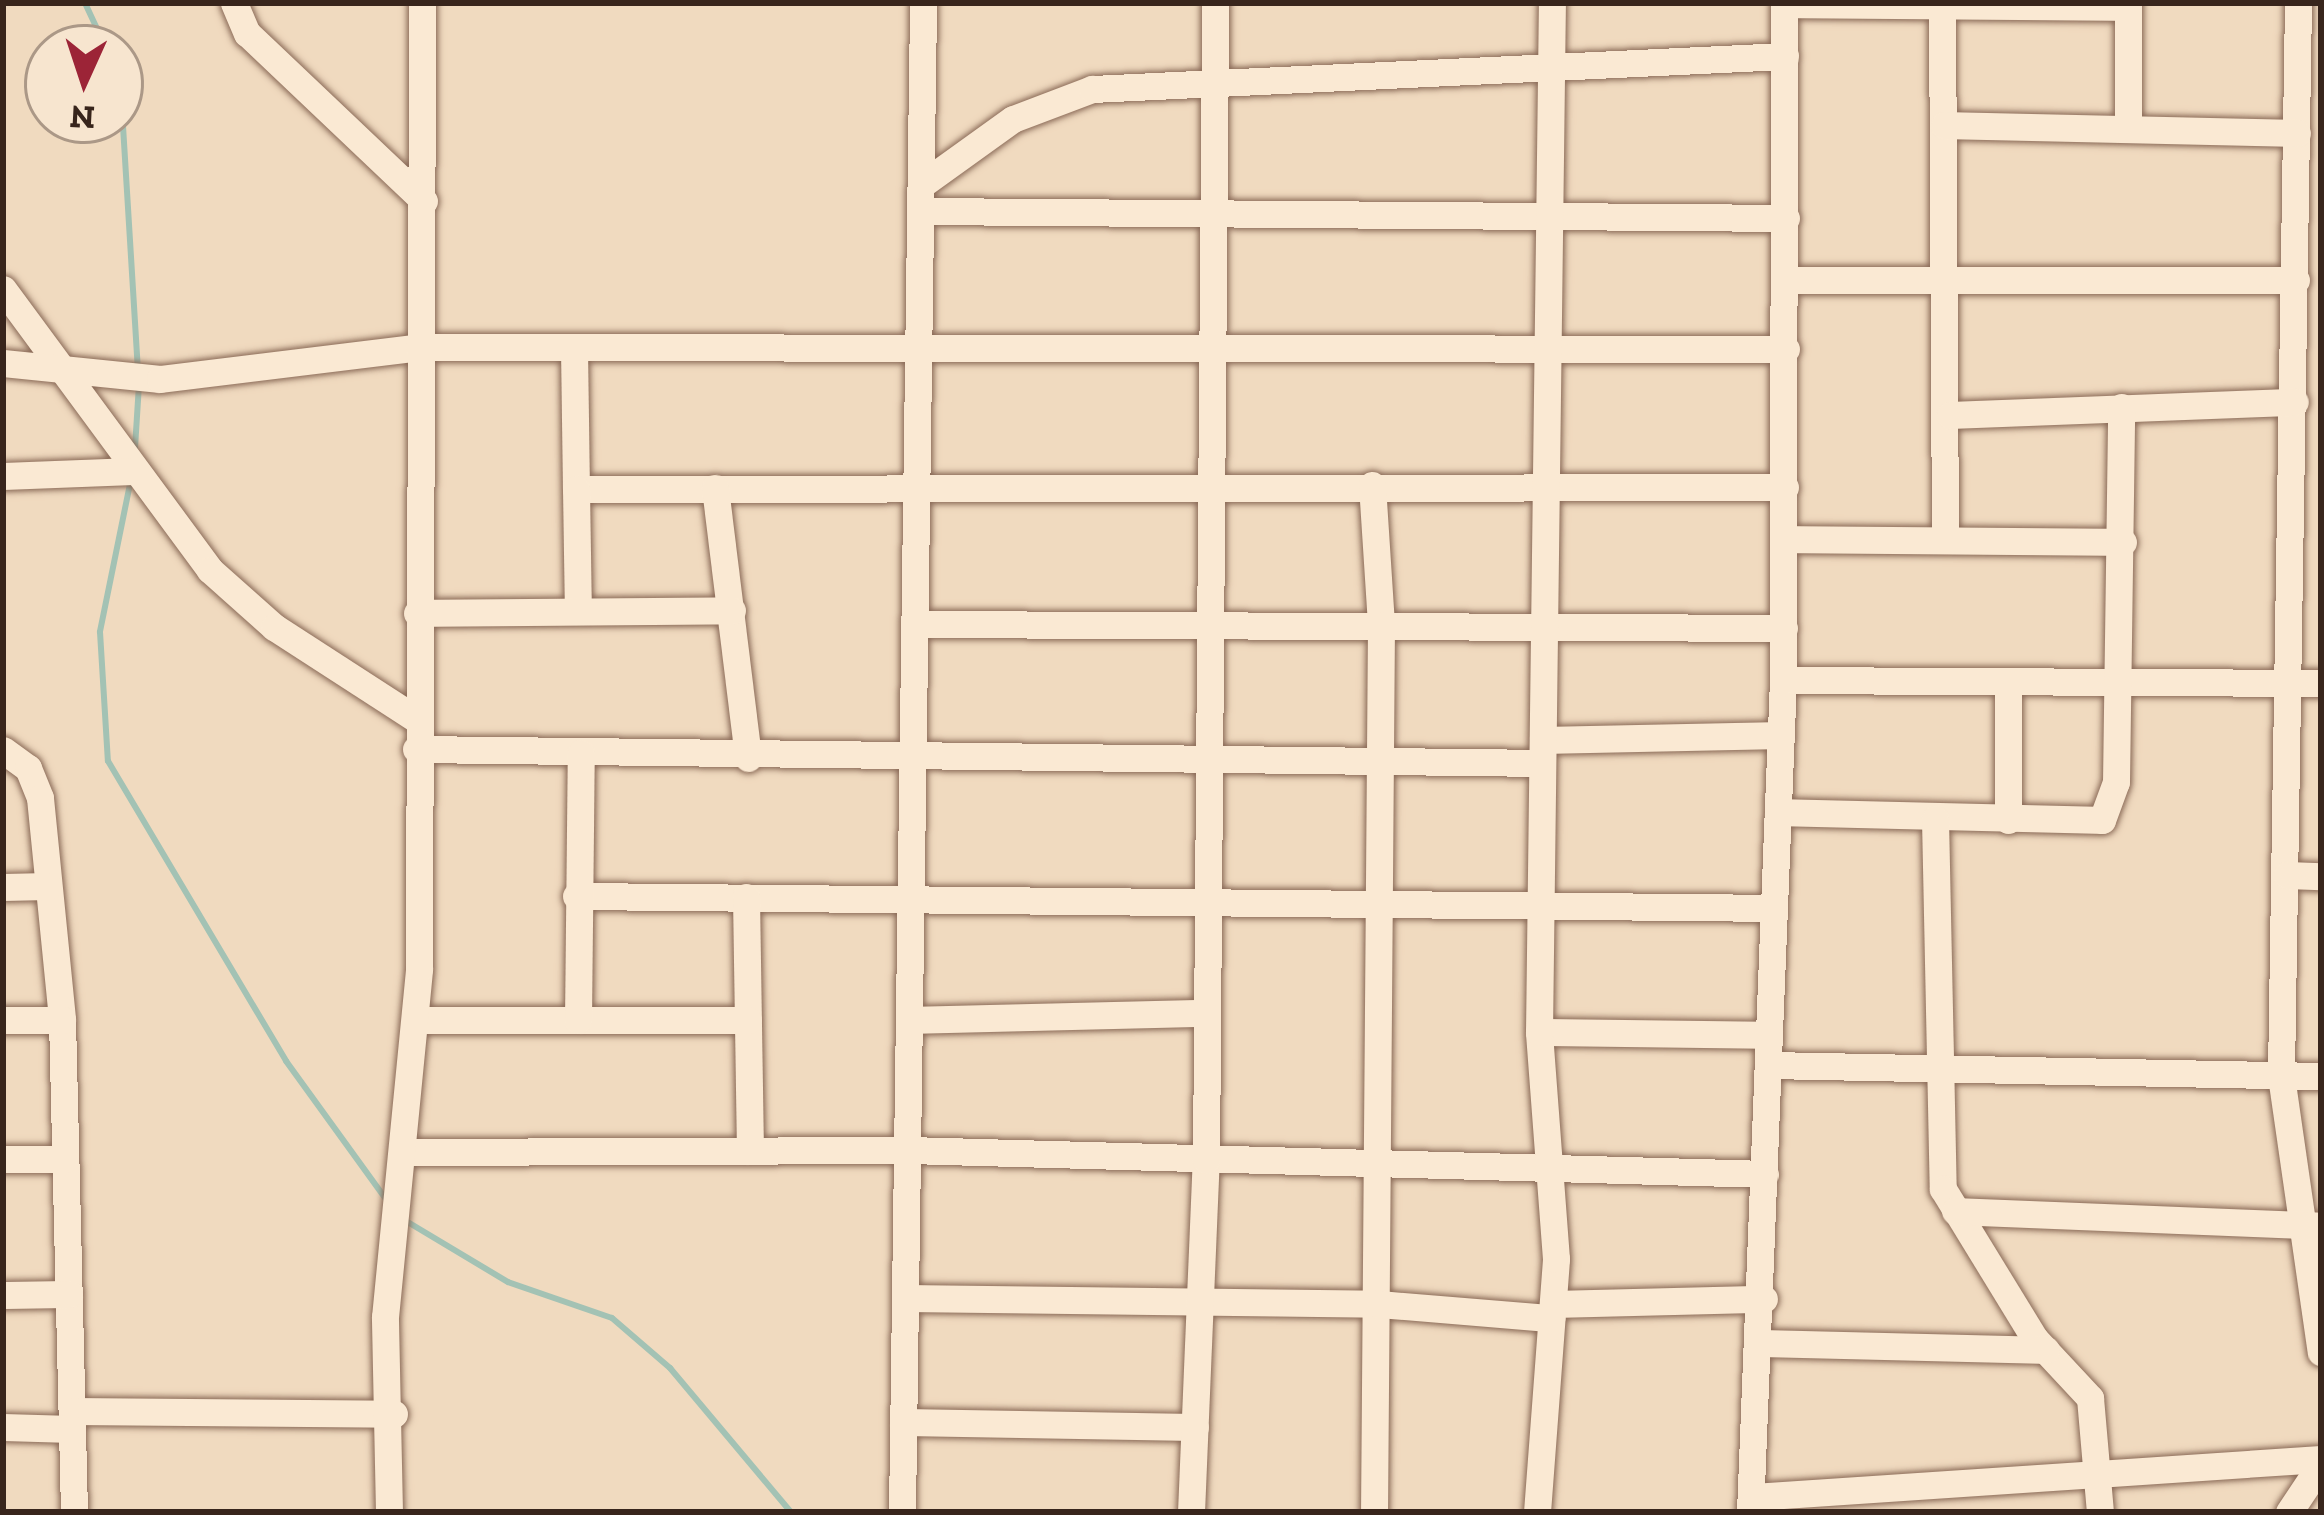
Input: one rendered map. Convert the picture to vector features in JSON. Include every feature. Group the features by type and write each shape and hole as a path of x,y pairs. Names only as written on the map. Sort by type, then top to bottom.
{"street":[{"path":"234,3 300,89 424,201"},
{"path":"389,1512 394,1414 385,1317 415,1020 422,3"},
{"path":"902,1512 923,3"},
{"path":"1191,1512 1206,1160 1203,1013 1215,3"},
{"path":"1537,1512 1552,1311 1539,1033 1552,3"},
{"path":"2128,129 2128,5 1784,3 1784,680 1768,1065 1764,1343 1751,1504 2321,1462"},
{"path":"1942,5 1950,415 1945,539"},
{"path":"2306,5 2297,134 2295,403 2307,683 2287,875 2281,1076 2309,1226 2321,1352"},
{"path":"921,198 1072,92 1214,81 1551,71 1785,56"},
{"path":"1944,125 2297,134"},
{"path":"921,198 1213,212 1786,218"},
{"path":"1787,280 2296,280"},
{"path":"3,289 52,369 243,601 416,719"},
{"path":"3,363 160,379 419,347 919,350 1212,344 1786,349"},
{"path":"574,348 578,611"},
{"path":"1950,415 2295,403"},
{"path":"1778,812 2102,820 2116,782 2121,681 2121,407"},
{"path":"3,476 133,471"},
{"path":"576,489 1210,484 1785,487"},
{"path":"1372,485 1381,625 1381,1168 1374,1512"},
{"path":"715,488 748,758"},
{"path":"1784,539 2123,542"},
{"path":"417,613 732,610"},
{"path":"916,624 1784,628"},
{"path":"1784,680 2307,683"},
{"path":"2008,680 2008,820"},
{"path":"416,749 914,762 1209,762 1543,751 1781,735"},
{"path":"3,749 36,784 62,1020 74,1512"},
{"path":"578,1020 581,753"},
{"path":"1935,819 1934,1070 1943,1189 2046,1350 2095,1407 2100,1512"},
{"path":"2287,875 2321,876"},
{"path":"3,887 48,886"},
{"path":"576,896 1541,902 1774,908"},
{"path":"746,897 750,1151"},
{"path":"910,1020 1203,1013"},
{"path":"3,1020 62,1020"},
{"path":"415,1020 748,1021"},
{"path":"1539,1033 1769,1035"},
{"path":"1768,1065 2321,1076"},
{"path":"405,1152 908,1150 1381,1168 1765,1174"},
{"path":"3,1159 65,1159"},
{"path":"1955,1211 2309,1226"},
{"path":"3,1295 69,1294"},
{"path":"905,1298 1200,1299 1552,1311 1764,1299"},
{"path":"1764,1343 2046,1350"},
{"path":"3,1427 72,1420 394,1414"},
{"path":"903,1422 1195,1427"},
{"path":"2289,1512 2321,1462"}],"waterway":[{"path":"85,3 95,24"},
{"path":"124,144 138,371"},
{"path":"135,448 139,384"},
{"path":"131,479 100,632 108,761 286,1061 385,1198"},
{"path":"406,1221 508,1282 612,1318 670,1368 791,1512"}]}
